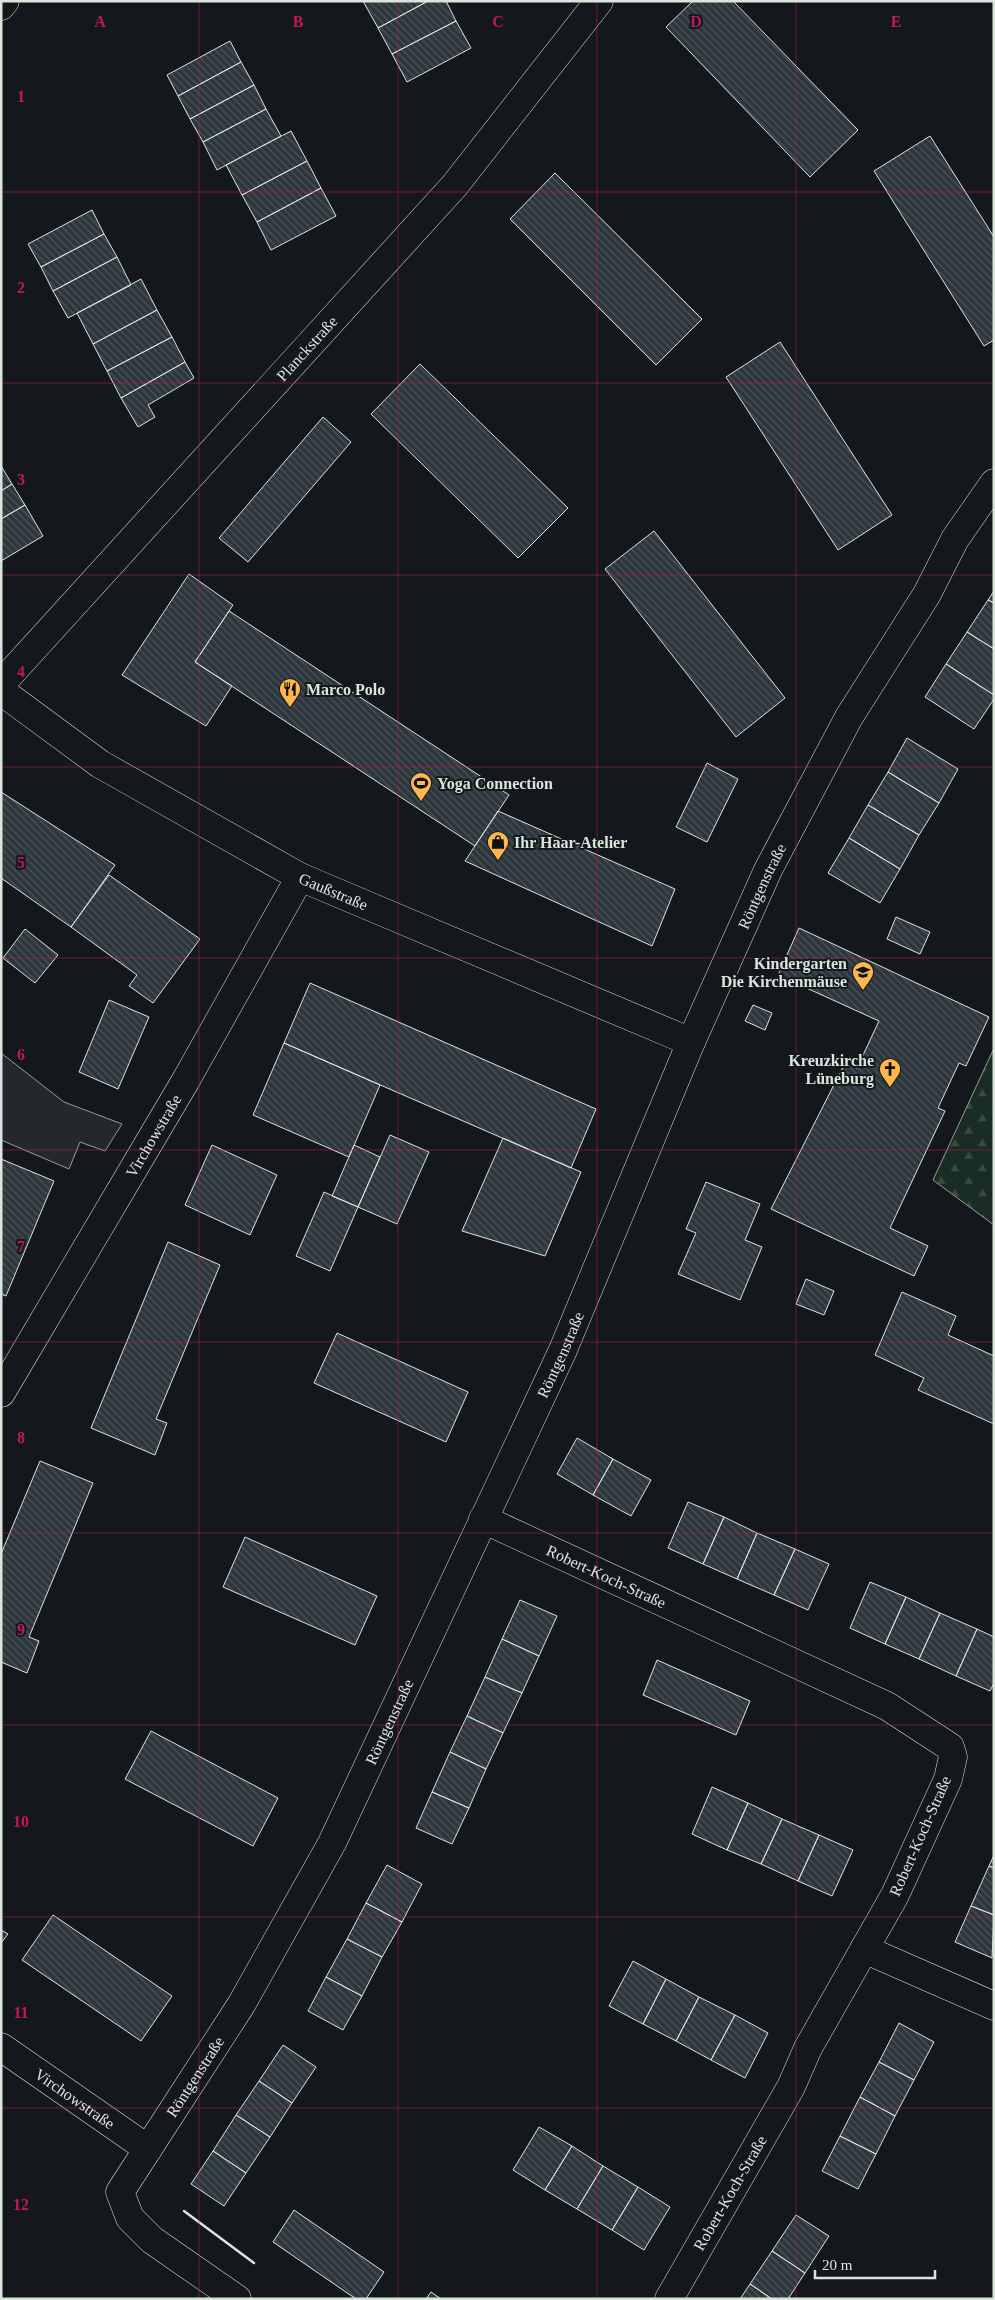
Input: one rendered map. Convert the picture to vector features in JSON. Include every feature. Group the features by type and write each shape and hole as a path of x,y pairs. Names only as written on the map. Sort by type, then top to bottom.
{"street":[{"path":"1,6 5,1"},
{"name":"Planckstraße","path":"1,684 455,185 599,1"},
{"name":"Röntgenstraße","path":"237,2299 152,2240 130,2218 120,2192 241,2004 332,1843 563,1350 692,1042 768,870 849,717 927,594 955,539 994,483"},
{"name":"Gaußstraße","path":"1,691 100,764 300,877 692,1042"},
{"name":"Virchowstraße","path":"1,1394 186,1080 300,877"},
{"name":"Robert-Koch-Straße","path":"483,1519 880,1703 950,1747 954,1757 948,1779 895,1895 808,2048 791,2087 669,2299"},
{"path":"864,1949 994,2006"},
{"name":"Virchowstraße","path":"1,2047 148,2149"}],"green space":[{"path":"994,1048 994,1225 933,1180"}],"shaded area":[{"path":"1,1053 64,1102 122,1124 105,1151 80,1142 69,1169 1,1140"}],"building":[{"path":"363,1 428,1 378,28"},
{"path":"428,1 446,1 456,21 392,54 378,28"},
{"path":"693,1 733,1 858,130 810,177 666,27"},
{"path":"456,21 471,48 407,82 392,54"},
{"path":"230,41 241,62 178,96 167,75"},
{"path":"241,62 254,85 190,119 178,96"},
{"path":"254,85 266,109 203,142 190,119"},
{"path":"266,109 281,136 217,170 203,142"},
{"path":"291,131 307,161 242,195 226,165"},
{"path":"930,136 994,237 994,340 984,346 874,171"},
{"path":"307,161 321,188 257,222 242,195"},
{"path":"555,173 702,319 656,365 510,219"},
{"path":"321,188 336,216 271,250 257,222"},
{"path":"92,210 104,234 41,267 28,244"},
{"path":"104,234 117,257 53,291 41,267"},
{"path":"117,257 131,285 68,318 53,291"},
{"path":"141,279 157,310 93,344 77,313"},
{"path":"157,310 172,337 107,371 93,344"},
{"path":"172,337 185,362 121,398 107,371"},
{"path":"780,342 892,515 838,550 726,377"},
{"path":"185,362 194,378 148,405 155,417 138,427 121,398"},
{"path":"420,364 568,508 518,558 371,414"},
{"path":"323,417 351,442 248,562 219,538"},
{"path":"1,466 12,484 1,491"},
{"path":"12,484 25,505 1,519 1,491"},
{"path":"25,505 43,536 1,561 1,519"},
{"path":"654,531 785,698 736,737 605,569"},
{"path":"189,574 233,605 195,662 232,686 206,726 122,675"},
{"path":"994,591 994,603 988,600"},
{"path":"988,600 994,603 994,649 967,632"},
{"path":"229,611 509,795 475,846 195,662"},
{"path":"967,632 994,649 994,695 946,664"},
{"path":"946,664 994,695 994,699 974,729 925,697"},
{"path":"907,738 958,769 939,803 888,772"},
{"path":"707,763 738,779 707,842 676,827"},
{"path":"888,772 939,803 919,835 868,805"},
{"path":"1,792 115,865 71,927 1,878"},
{"path":"868,805 919,835 900,869 849,838"},
{"path":"498,811 675,889 652,946 465,861"},
{"path":"849,838 900,869 880,903 828,873"},
{"path":"109,875 200,939 153,1003 129,986 137,975 71,927"},
{"path":"896,917 930,932 920,954 887,939"},
{"name":"Kreuzkirche Lüneburg","path":"799,928 989,1017 966,1066 959,1063 938,1108 945,1111 890,1228 928,1246 914,1276 771,1209 845,1063 857,1068 879,1021 778,975"},
{"path":"25,929 58,955 35,983 3,958"},
{"path":"310,983 596,1109 571,1168 284,1043"},
{"path":"109,1000 149,1017 118,1089 79,1072"},
{"path":"753,1005 772,1013 765,1030 745,1021"},
{"path":"284,1043 380,1085 349,1157 253,1115"},
{"path":"390,1135 429,1152 397,1224 358,1207"},
{"path":"503,1138 581,1172 545,1256 462,1231"},
{"path":"212,1145 277,1175 250,1235 185,1205"},
{"path":"354,1145 380,1157 358,1207 332,1196"},
{"path":"1,1159 54,1181 6,1296 1,1294"},
{"path":"706,1182 760,1204 745,1240 762,1247 740,1300 678,1274 696,1233 686,1229"},
{"path":"324,1192 358,1207 330,1271 296,1256"},
{"path":"168,1242 220,1265 156,1419 167,1423 155,1455 91,1428"},
{"path":"806,1279 834,1291 824,1315 796,1304"},
{"path":"902,1292 956,1316 948,1335 994,1356 994,1424 918,1390 924,1378 875,1355"},
{"path":"337,1333 468,1392 446,1442 314,1383"},
{"path":"577,1438 613,1459 593,1495 557,1474"},
{"path":"613,1459 651,1480 631,1516 593,1495"},
{"path":"40,1461 93,1483 29,1637 39,1641 27,1673 1,1662 1,1554"},
{"path":"688,1502 724,1517 703,1564 668,1548"},
{"path":"724,1517 757,1533 737,1579 703,1564"},
{"path":"757,1533 795,1549 774,1595 737,1579"},
{"path":"245,1537 377,1596 355,1645 223,1587"},
{"path":"795,1549 829,1564 808,1610 774,1595"},
{"path":"870,1582 906,1597 885,1644 850,1628"},
{"path":"906,1597 940,1613 919,1659 885,1644"},
{"path":"520,1600 557,1616 539,1656 502,1639"},
{"path":"940,1613 977,1629 956,1676 919,1659"},
{"path":"977,1629 994,1637 994,1683 990,1691 956,1676"},
{"path":"502,1639 539,1656 522,1693 485,1677"},
{"path":"657,1660 750,1701 736,1735 643,1695"},
{"path":"485,1677 522,1693 503,1733 467,1716"},
{"path":"467,1716 503,1733 486,1769 450,1752"},
{"path":"151,1731 278,1798 253,1846 125,1779"},
{"path":"450,1752 486,1769 469,1808 432,1792"},
{"path":"712,1787 748,1803 727,1850 692,1834"},
{"path":"432,1792 469,1808 452,1844 416,1828"},
{"path":"748,1803 782,1819 761,1864 727,1850"},
{"path":"782,1819 819,1835 798,1881 761,1864"},
{"path":"819,1835 853,1850 832,1896 798,1881"},
{"path":"994,1855 994,1868 989,1866"},
{"path":"387,1865 422,1884 402,1922 366,1903"},
{"path":"989,1866 994,1868 994,1915 971,1906"},
{"path":"366,1903 402,1922 382,1957 347,1939"},
{"path":"971,1906 994,1915 992,1958 955,1942"},
{"path":"53,1915 172,1996 141,2041 22,1960"},
{"path":"1,1930 8,1934 1,1943"},
{"path":"347,1939 382,1957 362,1996 326,1977"},
{"path":"633,1961 666,1979 643,2024 609,2006"},
{"path":"326,1977 362,1996 343,2030 308,2011"},
{"path":"666,1979 699,1997 676,2041 643,2024"},
{"path":"699,1997 735,2015 711,2060 676,2041"},
{"path":"735,2015 768,2033 745,2078 711,2060"},
{"path":"899,2023 934,2042 914,2080 879,2062"},
{"path":"283,2045 316,2067 292,2103 259,2081"},
{"path":"879,2062 914,2080 895,2116 860,2097"},
{"path":"259,2081 292,2103 270,2137 236,2115"},
{"path":"860,2097 895,2116 876,2154 840,2136"},
{"path":"236,2115 270,2137 246,2173 213,2151"},
{"path":"539,2127 572,2146 545,2190 513,2170"},
{"path":"840,2136 876,2154 858,2189 822,2171"},
{"path":"572,2146 603,2166 577,2209 545,2190"},
{"path":"213,2151 246,2173 224,2206 191,2184"},
{"path":"603,2166 638,2187 612,2230 577,2209"},
{"path":"638,2187 670,2207 644,2250 612,2230"},
{"path":"294,2210 384,2272 366,2299 356,2299 273,2242"},
{"path":"796,2215 829,2236 805,2273 772,2251"},
{"path":"772,2251 805,2273 788,2299 772,2299 750,2284"},
{"path":"750,2284 772,2299 740,2299"},
{"path":"431,2292 441,2299 426,2299"}],"wall":[{"path":"184,2211 254,2263"}],"place":[{"name":"Marco Polo","path":"290,708"},
{"name":"Yoga Connection","path":"421,802"},
{"name":"Ihr Haar-Atelier","path":"498,861"},
{"name":"Kindergarten Die Kirchenmäuse","path":"863,991"},
{"name":"Kreuzkirche Lüneburg","path":"890,1088"}]}
